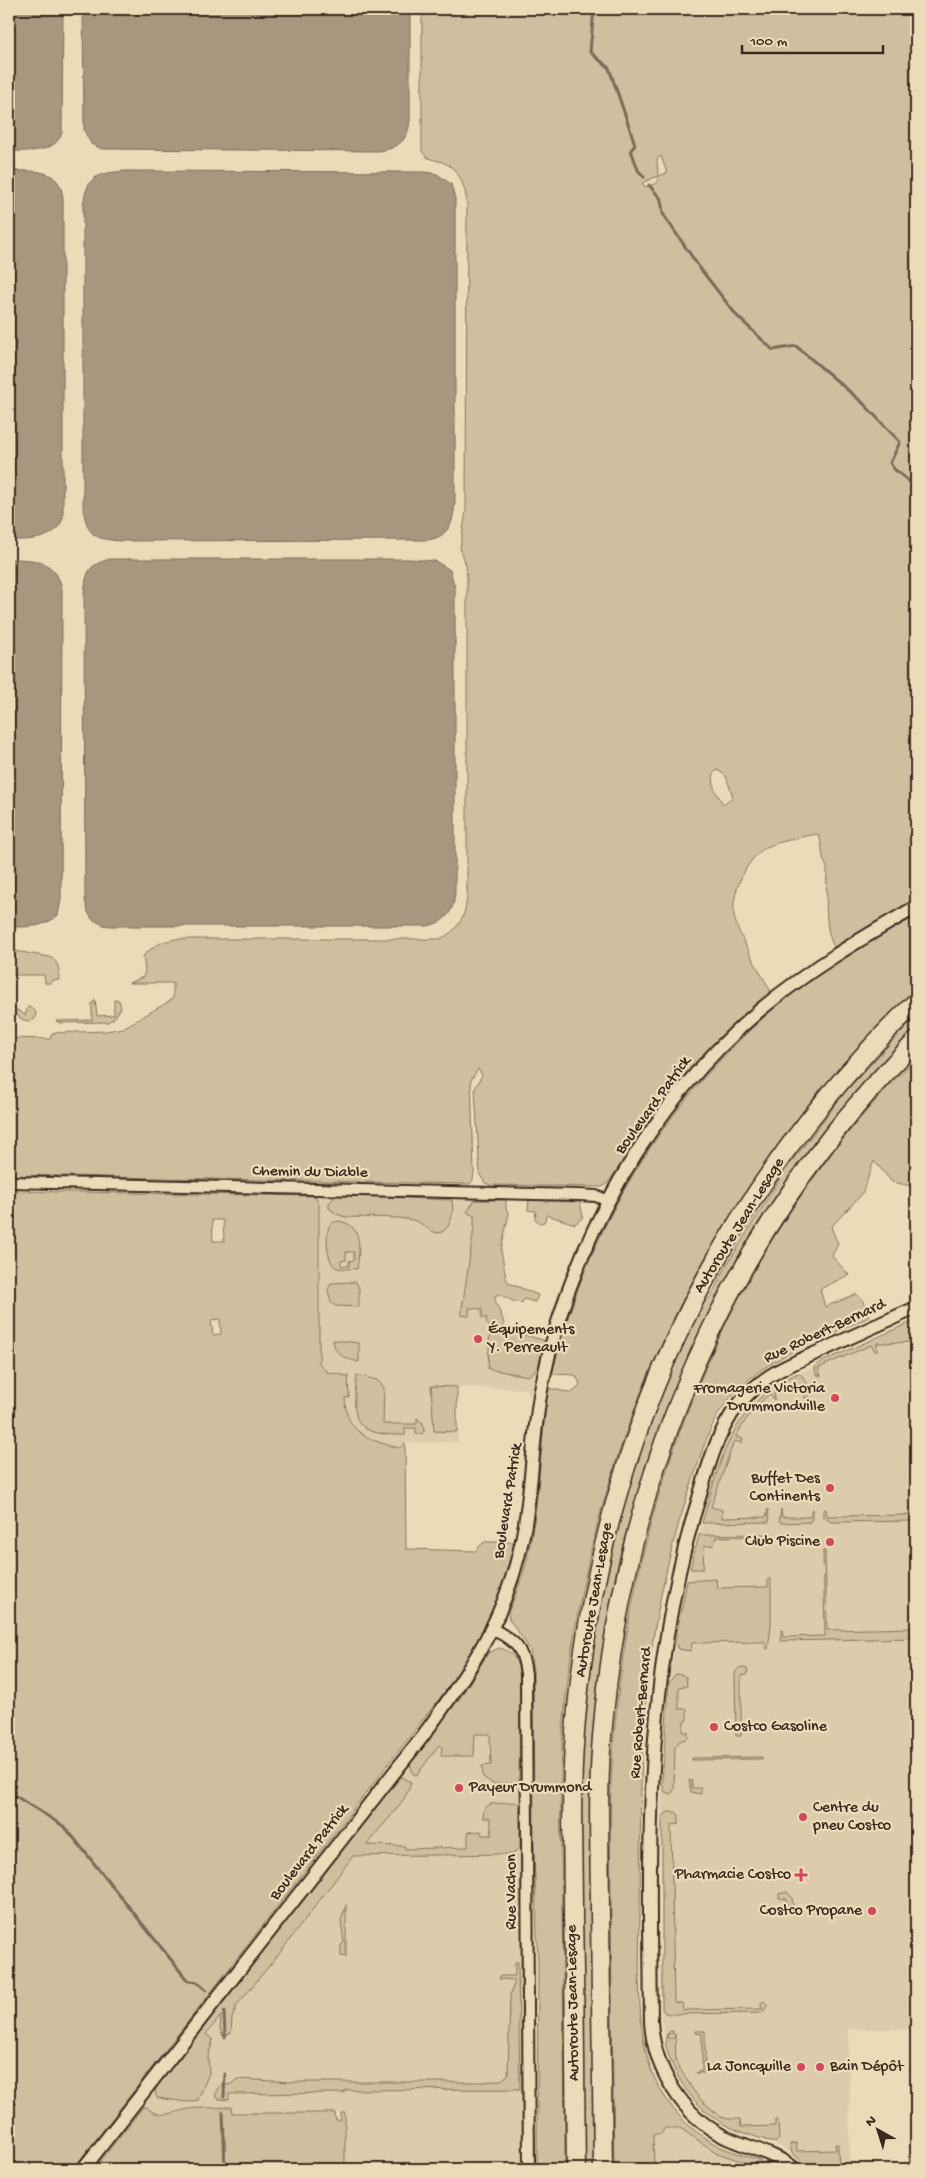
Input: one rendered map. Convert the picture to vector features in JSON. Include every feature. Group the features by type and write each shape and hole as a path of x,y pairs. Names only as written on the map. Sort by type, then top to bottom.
{"highway":[{"name":"Autoroute Jean-Lesage","path":"576,2169 572,1812 574,1748 590,1609 601,1550 617,1493 642,1416 671,1348 694,1300 742,1217 772,1171 817,1110 916,1002"},
{"name":"Autoroute Jean-Lesage","path":"603,2169 599,1837 601,1755 607,1683 614,1634 637,1526 661,1447 688,1377 715,1320 748,1261 780,1208 821,1150 859,1103 916,1041"}],"street":[{"name":"Boulevard Patrick","path":"83,2169 422,1737 465,1676 493,1629 509,1589 523,1537 539,1402 551,1348 562,1311 584,1252 609,1201 638,1153 673,1102 705,1064 741,1027 774,999 820,966 916,907"},
{"name":"Chemin du Diable","path":"9,1182 579,1195 596,1196 609,1201"},
{"name":"Rue Robert-Bernard","path":"795,2169 769,2153 726,2138 703,2123 684,2104 672,2087 663,2070 655,2046 651,2022 651,1824 654,1735 661,1662 672,1598 690,1526 716,1445 734,1411 754,1388 775,1372 916,1308"},
{"name":"Rue Vachon","path":"493,1629 516,1644 522,1655 526,1674 528,2169"}],"shaded area":[{"path":"9,9 63,9 62,133 53,145 39,150 9,151"},
{"path":"83,9 410,9 409,128 397,146 379,151 102,149 91,144 84,130"},
{"path":"422,9 916,9 916,899 834,947 827,919 827,867 823,859 818,834 774,844 756,855 745,870 737,889 734,916 745,944 771,992 728,1030 688,1072 657,1112 622,1164 607,1184 602,1187 490,1185 485,1183 480,1175 475,1089 482,1075 478,1069 471,1080 474,1172 473,1180 470,1184 9,1175 9,1038 50,1039 52,1033 106,1031 123,1028 170,1001 173,998 173,983 129,983 143,977 145,971 143,956 158,944 176,939 440,939 452,931 463,917 467,897 467,579 466,565 460,548 466,512 467,206 463,185 452,167 427,157 422,151","holes":["661,156 667,173 658,176 657,159","658,176 657,183 646,187 642,183","718,770 726,776 733,797 723,804 714,788 713,773"]},
{"path":"9,171 36,171 51,176 57,181 63,199 63,518 59,526 48,535 25,540 9,540"},
{"path":"124,171 425,172 437,174 451,184 455,199 455,500 452,521 446,532 427,540 121,541 98,537 89,530 83,507 83,206 87,188 94,178 99,175"},
{"path":"9,559 43,563 55,572 62,589 61,900 58,915 53,919 41,925 22,927 9,927"},
{"path":"110,559 410,559 435,561 450,570 455,588 455,892 453,905 448,915 440,922 427,926 111,926 103,925 92,919 85,900 84,595 89,571 102,561"},
{"path":"916,916 916,988 843,1064 777,1146 719,1234 670,1327 629,1423 598,1524 575,1627 563,1732 561,1822 565,2169 537,2169 538,1962 534,1851 533,1672 530,1649 509,1619 508,1613 523,1573 531,1538 548,1388 571,1393 578,1388 580,1383 575,1375 552,1374 568,1317 589,1262 614,1210 643,1160 676,1112 713,1067 755,1026 800,987 842,958"},
{"path":"9,950 50,957 57,964 59,980 45,983 44,975 9,975"},
{"path":"95,1000 97,1016 114,1015 114,1000 119,1000 121,1008 114,1018 108,1022 60,1023 56,1021 92,1020 92,1003"},
{"path":"9,1005 25,1015 28,1007 32,1008 36,1012 35,1019 31,1021 24,1020 9,1008"},
{"path":"916,1016 916,1030 869,1081 825,1135 784,1190 746,1247 713,1307 683,1369 657,1433 627,1529 619,1558 606,1631 590,1790 596,2169 585,2169 581,1760 590,1660 603,1584 621,1507 665,1380 699,1308 711,1296 728,1263 784,1172 845,1092"},
{"path":"916,1058 916,1187 892,1182 874,1161 862,1194 831,1227 838,1244 832,1256 849,1275 820,1289 825,1307 856,1294 863,1301 869,1317 791,1352 755,1374 739,1388 719,1413 706,1441 675,1537 661,1594 651,1651 642,1758 639,1972 643,2039 654,2077 666,2099 682,2119 691,2128 723,2148 761,2161 764,2169 750,2169 750,2164 717,2153 680,2128 665,2128 661,2134 653,2134 654,2166 662,2166 662,2169 614,2169 611,1781 622,1664 640,1568 666,1473 699,1382 741,1293 791,1210 850,1131"},
{"path":"9,1191 315,1196 319,1204 319,1363 327,1372 348,1376 349,1397 345,1398 346,1410 355,1428 370,1439 379,1442 400,1448 405,1443 406,1549 475,1551 484,1542 514,1542 506,1578 484,1629 457,1676 73,2169 9,2169","holes":["212,1220 223,1220 224,1241 213,1241","220,1319 221,1334 213,1335 211,1320"]},
{"path":"337,1195 452,1200 453,1208 448,1226 445,1230 438,1233 413,1220 346,1217 336,1214 329,1208 329,1203"},
{"path":"315,1196 506,1200 486,1323 490,1326 488,1367 531,1375 538,1368 533,1400 525,1389 457,1387 458,1442 405,1443 400,1448 371,1441 359,1433 345,1407 345,1398 319,1392 319,1204"},
{"path":"475,1200 506,1200 506,1209 509,1213 501,1250 506,1278 509,1283 538,1295 535,1302 524,1299 522,1303 515,1302 499,1294 495,1296 504,1329 546,1341 538,1368 528,1376 488,1369 490,1327 486,1323 487,1318 482,1318 482,1309 469,1308 469,1316 461,1315 474,1228 474,1216 467,1212"},
{"path":"529,1200 580,1202 583,1217 575,1224 547,1215 544,1222 540,1223 535,1219 536,1211 528,1210"},
{"path":"338,1221 346,1223 356,1232 359,1245 357,1269 337,1268 329,1256 328,1231 332,1223","holes":["346,1252 354,1252 354,1260 349,1261 349,1266 341,1266 341,1261 346,1260"]},
{"path":"356,1282 359,1288 359,1307 336,1306 331,1303 328,1290 331,1283"},
{"path":"916,1320 916,2029 849,2029 850,2169 812,2169 781,2147 733,2129 710,2115 686,2090 668,2055 661,2018 661,1878 662,1784 669,1682 681,1606 699,1535 727,1445 745,1413 761,1395 780,1382"},
{"path":"916,1320 916,1342 877,1343 877,1351 871,1345 818,1368 821,1376 816,1374 815,1367 817,1364"},
{"path":"333,1340 359,1343 359,1362 342,1356 336,1350"},
{"path":"798,1373 807,1384 809,1397 805,1398 804,1391 775,1392 774,1400 770,1394 759,1403 746,1419 736,1437 743,1439 742,1443 734,1441 711,1507 722,1510 722,1518 766,1517 768,1509 769,1522 702,1523 723,1455 743,1417 757,1400 775,1386"},
{"path":"357,1375 377,1380 384,1387 383,1424 417,1424 417,1418 423,1423 424,1431 422,1434 416,1434 416,1428 405,1428 405,1435 375,1432 366,1429 356,1415 355,1391"},
{"path":"431,1386 457,1387 457,1432 434,1431"},
{"path":"781,1509 782,1517 810,1517 812,1509 812,1519 810,1522 782,1523 779,1521"},
{"path":"826,1509 827,1516 916,1515 916,1521 831,1522 823,1517 823,1510"},
{"path":"769,1534 769,1542 767,1536 716,1537 714,1545 704,1546 703,1569 690,1569 699,1535"},
{"path":"823,1551 825,1551 827,1630 916,1628 916,1632 910,1633 911,1635 916,1635 916,1638 781,1641 781,1631 783,1630 783,1637 825,1636"},
{"path":"716,1579 717,1588 768,1587 768,1579 771,1579 771,1625 768,1649 765,1642 692,1643 691,1651 678,1649 675,1642 687,1581"},
{"path":"499,1648 507,1650 512,1654 518,1665 520,1676 524,2169 345,2169 344,2113 157,2114 143,2107 460,1698 488,1653"},
{"path":"499,1648 512,1654 520,1676 519,1783 493,1784 483,1777 482,1766 491,1765 490,1734 475,1734 474,1756 441,1756 442,1747 439,1745 417,1775 413,1774 410,1763 460,1698 488,1653"},
{"path":"740,1667 747,1669 748,1672 747,1675 741,1676 741,1736 736,1736 735,1675"},
{"path":"676,1674 686,1677 687,1686 679,1687 679,1709 687,1709 687,1721 684,1721 683,1732 688,1732 688,1738 680,1741 675,1747 674,1790 671,1794 665,1792 662,1784 669,1682"},
{"path":"762,1757 762,1759 692,1760 692,1758"},
{"path":"402,1777 411,1782 404,1798 367,1845 405,1846 405,1849 468,1847 468,1832 481,1831 482,1835 492,1835 490,1818 483,1818 484,1809 491,1804 516,1802 520,1806 520,1846 513,1854 353,1856 279,1954 237,2005 232,2018 231,2033 223,2036 220,2029 221,2016 206,2034 213,2040 208,2057 209,2073 198,2100 187,2102 157,2098 156,2088 397,1780"},
{"path":"689,1780 692,1781 692,1788 701,1788 701,1794 691,1792"},
{"path":"668,1812 676,1812 679,1815 679,1824 671,1825 674,2002 682,2003 683,2010 762,2009 761,2003 764,2001 768,2005 762,2013 670,2014 665,2013 662,2009 662,1817"},
{"path":"787,1892 792,1897 793,1906 787,1906 786,1899 779,1898 779,1894"},
{"path":"346,1905 346,1957 341,1956 341,1945 344,1942 341,1921"},
{"path":"515,1962 518,1962 520,2089 345,2090 344,2093 229,2094 229,2100 219,2099 215,2096 220,2086 231,2084 237,2079 293,2082 484,2082 501,2080 508,2075 510,1996 515,1980 499,1979 500,1976 515,1976"},
{"path":"695,2031 705,2031 705,2073 696,2073 702,2071 702,2034 695,2033"},
{"path":"668,2034 667,2038 674,2038 675,2034 676,2062 702,2101 721,2117 740,2119 741,2127 775,2126 775,2120 778,2120 779,2139 776,2142 771,2142 743,2133 712,2117 694,2100 679,2079 669,2056 665,2040"},
{"path":"639,2038 642,2039 660,2088 682,2119 701,2135 721,2147 776,2169 641,2169"},
{"path":"143,2107 162,2114 194,2108 226,2107 231,2107 232,2113 335,2113 336,2120 341,2120 341,2113 345,2113 345,2169 339,2169 340,2167 335,2164 329,2169 94,2169"},
{"path":"796,2143 797,2151 836,2150 835,2144 838,2144 839,2169 812,2169 792,2153 790,2144"}],"waterway":[{"path":"594,9 590,52 609,68 634,141 635,145 631,150 638,170 644,177"},
{"path":"649,185 661,199 663,214 699,267 737,316 773,350 796,346 863,403 900,442 890,463 894,469 916,487"},
{"path":"9,1792 65,1827 188,1981 197,1982 206,1990"},
{"path":"224,2012 225,2037"},
{"path":"224,2097 225,2074"},
{"path":"223,2112 225,2169"}],"place":[{"name":"Équipements Y. Perreault","path":"478,1339"},
{"name":"Fromagerie Victoria Drummondville","path":"835,1398"},
{"name":"Buffet Des Continents","path":"830,1488"},
{"name":"Club Piscine","path":"830,1542"},
{"name":"Costco Gasoline","path":"714,1727"},
{"name":"Payeur Drummond","path":"459,1788"},
{"name":"Centre du pneu Costco","path":"803,1817"},
{"name":"Pharmacie Costco","path":"801,1875"},
{"name":"Costco Propane","path":"872,1911"},
{"name":"La Joncquille","path":"801,2067"},
{"name":"Bain Dépôt","path":"820,2067"}]}
